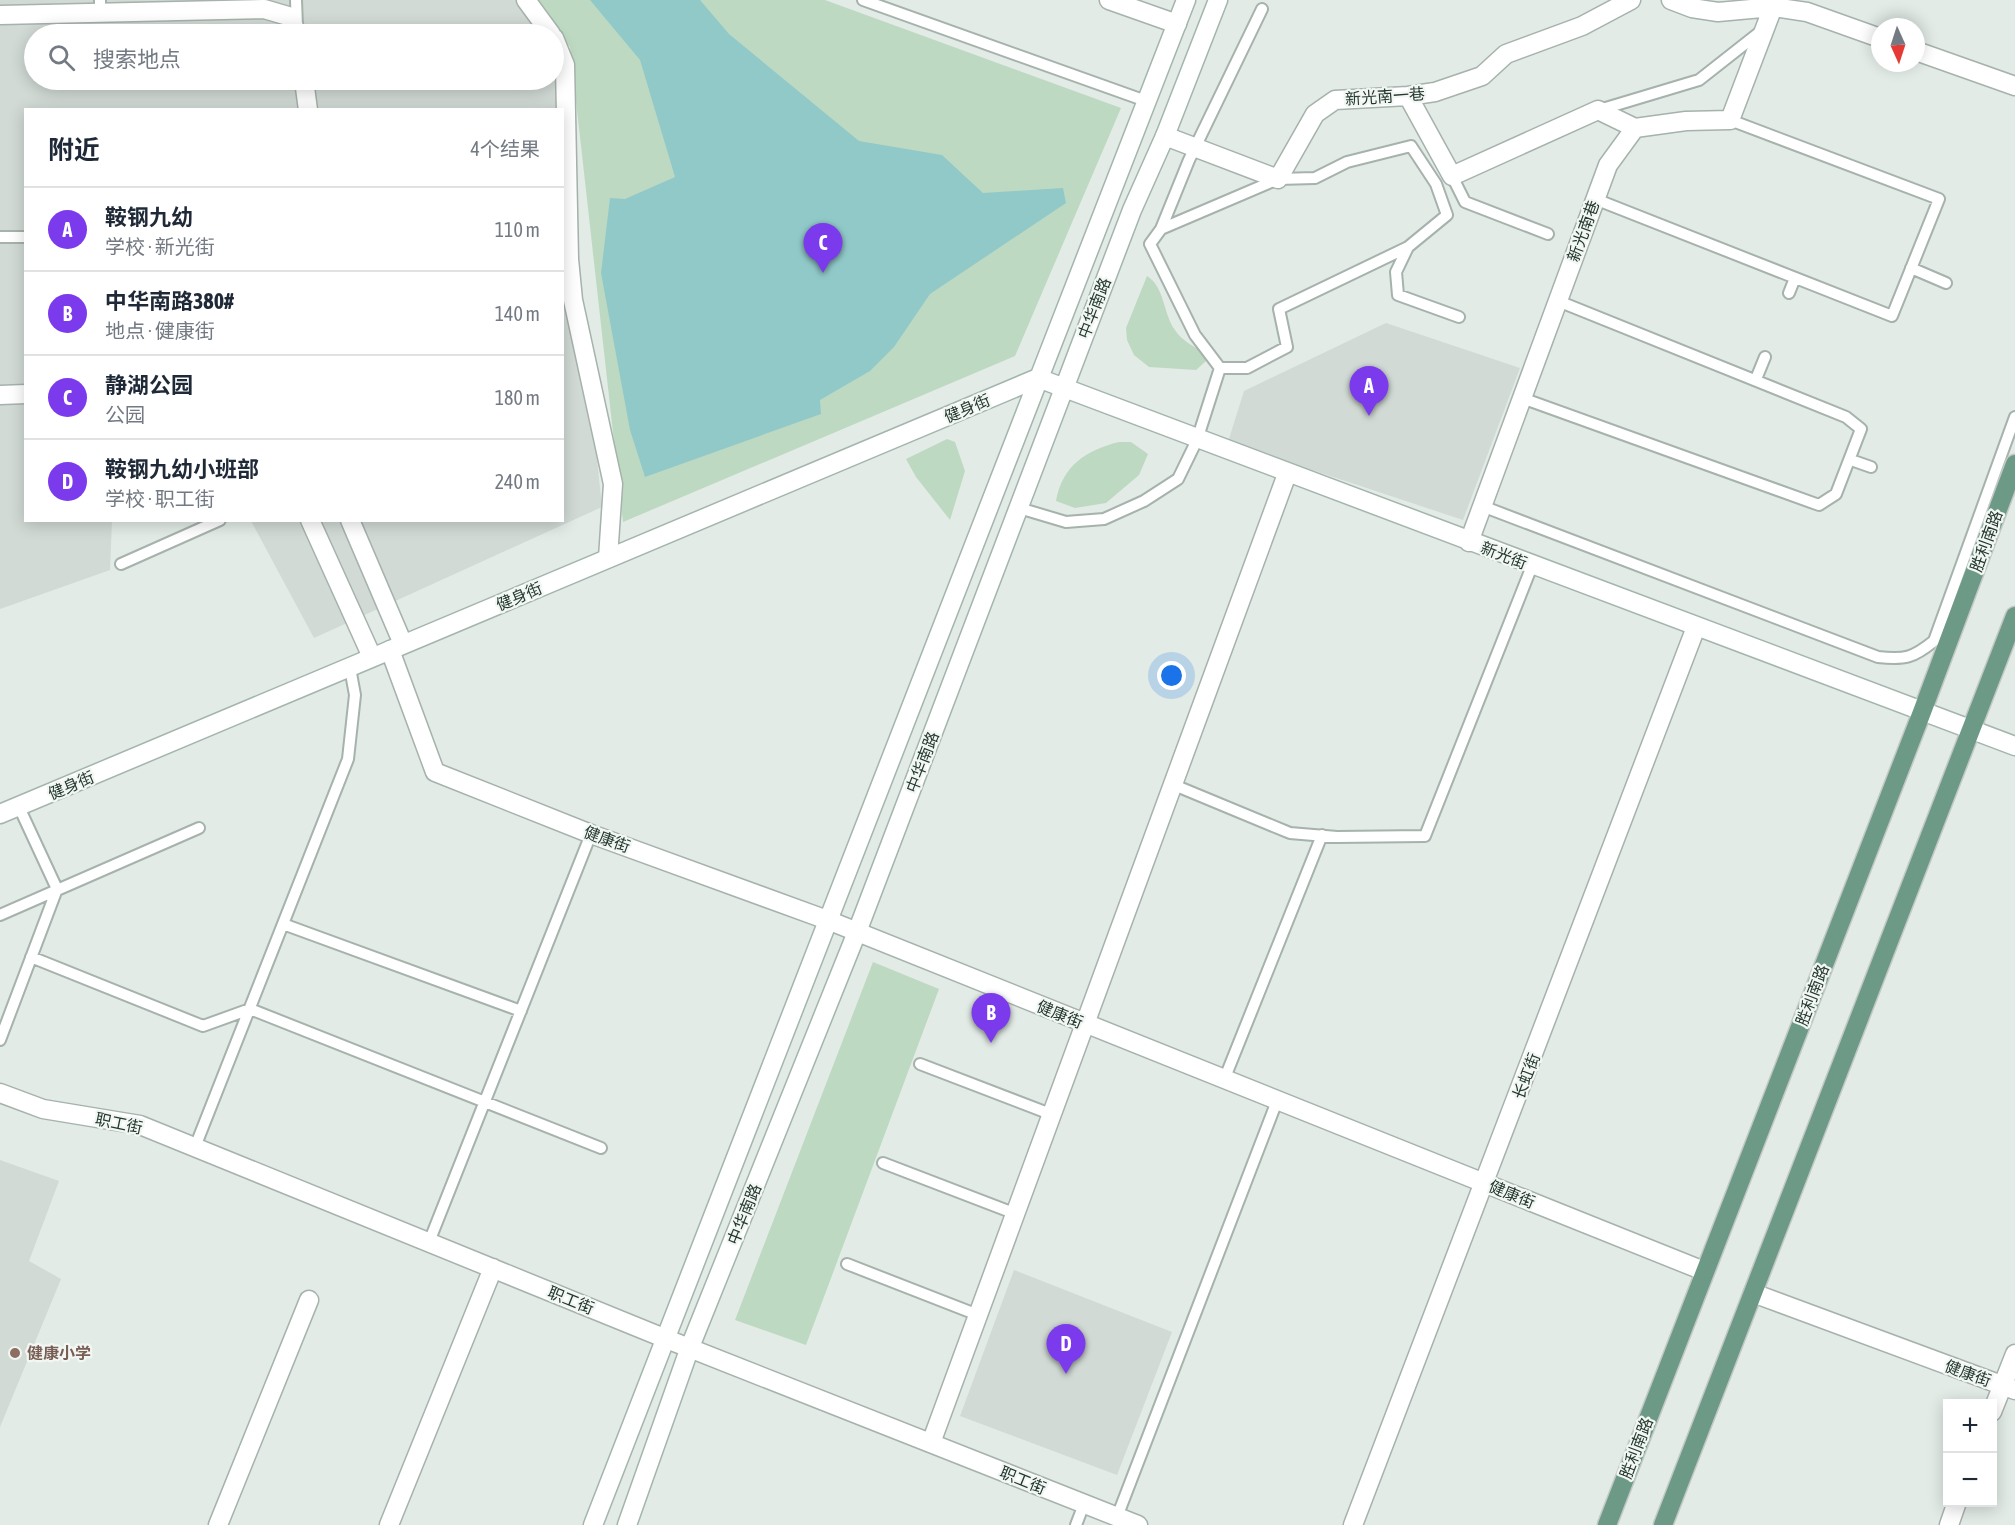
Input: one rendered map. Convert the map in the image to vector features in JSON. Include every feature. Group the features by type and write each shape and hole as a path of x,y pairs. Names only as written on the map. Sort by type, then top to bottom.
{"main road":[{"name":"胜利南路","path":"1607,1525 1922,712 1983,508 2015,464"},
{"path":"1663,1525 2015,616"}],"street":[{"path":"526,0 543,24"},
{"path":"1109,0 1177,24"},
{"name":"中华南路","path":"593,1525 664,1338 830,921 1008,454 1186,0"},
{"name":"中华南路","path":"627,1525 690,1347 856,932 1132,210 1165,136 1218,0"},
{"path":"1671,0 1692,8 1718,12 1773,7 1807,12 1871,35"},
{"name":"新光南一巷","path":"1278,179 1315,114 1335,100 1408,96 1435,92 1482,76 1506,54 1582,26 1627,1"},
{"path":"0,15 100,6 264,9 288,16 293,24"},
{"path":"1408,96 1452,176 1598,110 1635,128 1686,121 1730,120 1773,7"},
{"path":"1925,54 2015,86"},
{"path":"564,65 569,259 573,300 613,484 608,558"},
{"path":"305,90 308,108"},
{"name":"新光南巷","path":"1469,542 1608,165 1635,128"},
{"path":"1165,136 1278,179"},
{"name":"健身街","path":"0,814 1038,378"},
{"name":"新光街","path":"1038,378 1287,474 2015,746"},
{"path":"0,395 24,394"},
{"path":"931,1443 1087,1024 1287,474"},
{"path":"311,522 372,657"},
{"name":"健康街","path":"351,522 397,647 435,772 591,834 830,921 1704,1271"},
{"name":"长虹街","path":"1353,1525 1696,627"},
{"name":"职工街","path":"0,1093 43,1109 140,1125 664,1338 1138,1525"},
{"path":"389,1525 493,1268"},
{"name":"健康街","path":"1753,1293 2009,1388"},
{"path":"219,1525 309,1300"},
{"path":"1997,1405 2009,1388 2015,1354"},
{"path":"1949,1525 1956,1507"}],"lane":[{"path":"296,0 297,24"},
{"path":"863,0 1146,101"},
{"path":"1220,368 1195,335 1174,298 1150,244 1161,229 1196,146 1262,9"},
{"path":"1598,110 1699,80 1735,54 1766,27"},
{"path":"1595,199 1892,316 1939,200 1730,120"},
{"path":"1161,229 1278,179 1316,178 1347,162 1411,146 1436,184 1447,215 1408,247 1279,309 1287,347 1247,368 1220,368"},
{"path":"1452,176 1465,202 1548,234"},
{"path":"0,237 24,237"},
{"path":"1408,247 1396,272 1398,295 1459,317"},
{"path":"1911,268 1946,283"},
{"path":"1789,293 1796,278"},
{"path":"1522,398 1819,505 1836,494 1851,460 1861,429 1846,417 1558,301"},
{"path":"1756,379 1765,357"},
{"path":"1019,508 1066,522 1104,519 1144,501 1178,479 1197,440 1220,368"},
{"path":"1482,506 1878,657 1896,659 1915,656 1934,641 2015,417"},
{"path":"1851,460 1871,467"},
{"path":"121,564 216,522"},
{"path":"1174,785 1290,833 1425,836 1532,566"},
{"path":"195,1147 348,759 355,695 350,668"},
{"path":"0,1040 57,889 19,807"},
{"path":"0,915 199,828"},
{"path":"429,1242 591,834"},
{"path":"1224,1080 1322,835"},
{"path":"283,924 521,1011"},
{"path":"31,957 204,1026 250,1009 601,1148"},
{"path":"920,1064 1053,1115"},
{"path":"1117,1517 1277,1101"},
{"path":"884,1163 1016,1214"},
{"path":"847,1264 978,1315"},
{"path":"1076,1525 1084,1504"}],"shaded area":[{"path":"0,0 516,0 536,24 24,24 24,90 559,90 561,108 24,108 24,522 112,522 110,570 0,609"},
{"path":"564,144 602,507 314,638 252,522 564,522"},
{"path":"1386,323 1520,368 1463,520 1228,442 1244,391"},
{"name":"健康小学","path":"0,1160 59,1181 29,1261 61,1279 0,1427"},
{"path":"1014,1270 1172,1332 1117,1475 960,1416"}],"green space":[{"path":"534,0 825,0 1121,108 1015,356 623,522 570,47 564,39 564,24 552,24"},
{"path":"1147,276 1161,294 1171,324 1178,334 1205,353 1206,361 1196,370 1149,367 1134,355 1127,340 1126,328"},
{"path":"947,439 955,442 965,471 950,520 916,477 906,459"},
{"path":"1131,442 1148,454 1139,475 1106,503 1075,508 1056,501 1064,478 1077,461 1107,445"},
{"path":"873,962 939,989 806,1345 735,1320"}],"water":[{"path":"590,0 700,0 729,34 859,141 942,155 983,193 1063,188 1066,203 930,294 894,347 870,371 820,400 821,414 645,477 630,430 601,273 610,198 625,199 675,177 640,60"}],"place":[{"name":"静湖公园","path":"823,273"},
{"name":"鞍钢九幼","path":"1369,416"},
{"name":"中华南路380#","path":"991,1043"},
{"name":"健康小学","path":"15,1353"},
{"name":"鞍钢九幼小班部","path":"1066,1374"}]}
